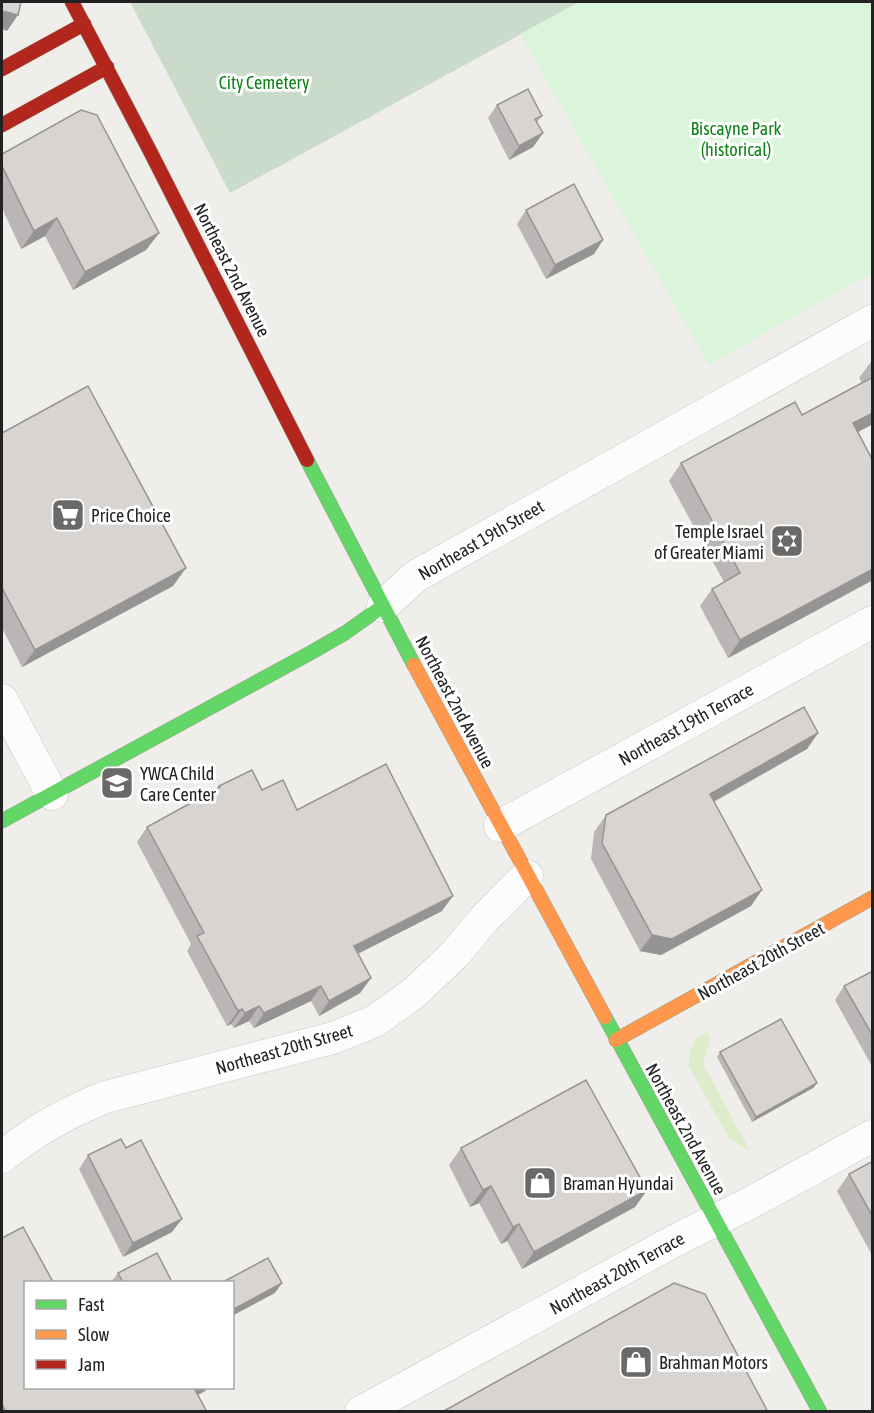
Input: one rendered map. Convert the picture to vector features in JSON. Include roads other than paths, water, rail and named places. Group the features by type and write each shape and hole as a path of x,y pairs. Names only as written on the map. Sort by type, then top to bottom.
{"main road":[{"name":"Northeast 2nd Avenue","path":"72,2 216,277 382,606 820,1412"},
{"path":"2,69 84,24"},
{"path":"2,125 107,67"},
{"name":"Northeast 19th Street","path":"2,821 312,652 345,633 382,606"},
{"name":"Northeast 20th Street","path":"616,1040 873,898"}],"street":[{"name":"Northeast 19th Street","path":"382,606 416,576 873,321"},
{"name":"Northeast 19th Terrace","path":"500,826 873,622"},
{"path":"2,700 52,794"},
{"name":"Northeast 20th Street","path":"2,1158 41,1127 72,1110 106,1097 333,1038 375,1021 422,985 455,954 484,918 527,876"},
{"name":"Northeast 20th Terrace","path":"361,1412 676,1240 873,1136"}],"place":[{"name":"Price Choice","path":"68,515"},
{"name":"Temple Israel of Greater Miami","path":"787,541"},
{"name":"YWCA Child Care Center","path":"117,783"},
{"name":"Braman Hyundai","path":"540,1183"},
{"name":"Brahman Motors","path":"636,1362"}],"park label":[{"name":"City Cemetery","path":"264,82"},
{"name":"Biscayne Park (historical)","path":"736,138"}]}
